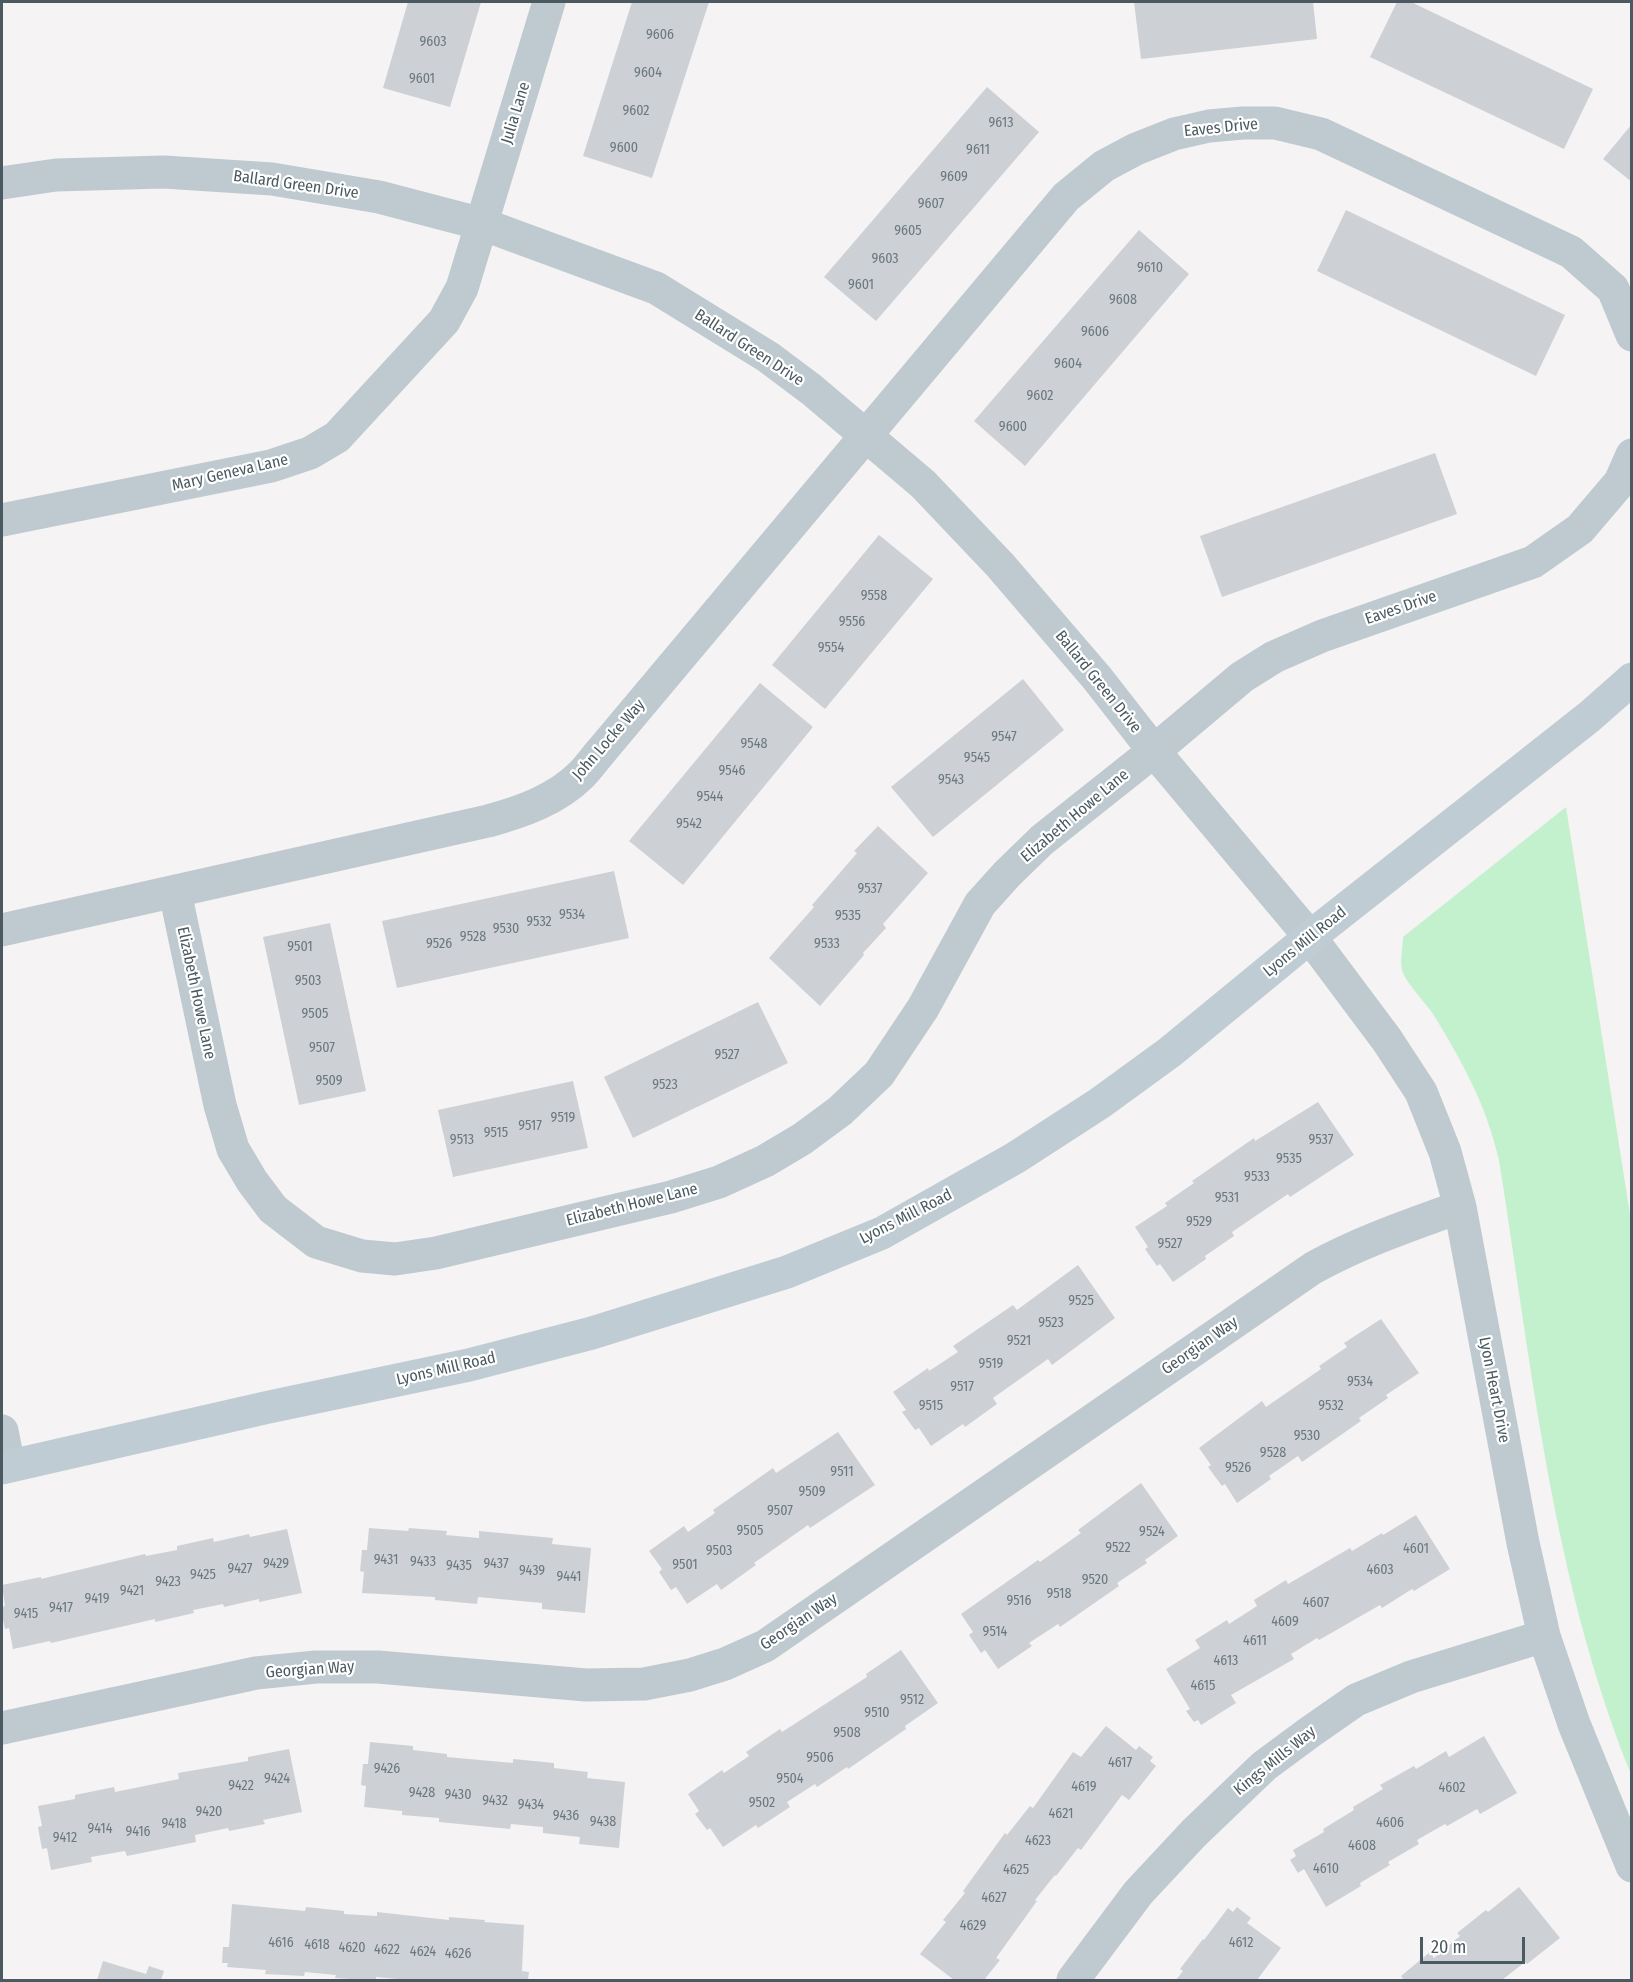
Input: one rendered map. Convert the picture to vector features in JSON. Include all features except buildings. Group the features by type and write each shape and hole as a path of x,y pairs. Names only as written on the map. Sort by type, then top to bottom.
{"main road":[{"name":"Lyons Mill Road","path":"5,1467 269,1407 469,1365 592,1333 787,1272 882,1233 1015,1158 1100,1103 1170,1052 1310,937 1589,717 1632,679"}],"street":[{"name":"Julia Lane","path":"482,224 549,2"},
{"name":"Eaves Drive","path":"866,434 1066,197 1104,166 1136,148 1174,134 1209,126 1275,123 1321,134 1571,252 1613,289 1632,335"},
{"name":"Ballard Green Drive","path":"2,183 56,175 164,172 272,179 378,197 482,224 656,288 768,357 866,434 923,484 1000,565 1097,678 1154,751 1310,937"},
{"name":"Mary Geneva Lane","path":"2,520 271,466 310,453 337,437 444,321 462,288 482,224"},
{"name":"John Locke Way","path":"2,930 488,822 522,811 556,794 580,776 866,434"},
{"name":"Eaves Drive","path":"1154,751 1242,677 1274,657 1322,636 1533,562 1580,529 1620,482 1632,455"},
{"name":"Elizabeth Howe Lane","path":"174,892 220,1105 233,1149 252,1182 273,1209 316,1242 362,1257 395,1259 436,1253 671,1197 719,1182 765,1161 802,1139 840,1111 879,1074 923,1008 980,904 1007,874 1042,840 1154,751"},
{"name":"Lyon Heart Drive","path":"1310,937 1388,1040 1421,1092 1445,1152 1460,1207 1523,1543 1544,1636 1574,1724 1632,1866"},
{"name":"Georgian Way","path":"2,1728 256,1673 316,1667 378,1667 586,1685 644,1684 690,1675 725,1664 765,1646 1313,1268 1378,1237 1460,1207"},
{"path":"2,1431 5,1467"},
{"name":"Kings Mills Way","path":"1073,1980 1137,1893 1194,1833 1264,1766 1310,1732 1356,1700 1411,1677 1544,1636"}],"green space":[{"path":"1566,807 1631,1221 1631,1774 1604,1700 1563,1549 1534,1394 1499,1160 1494,1140 1464,1067 1433,1014 1405,978 1401,965 1403,937"}]}
